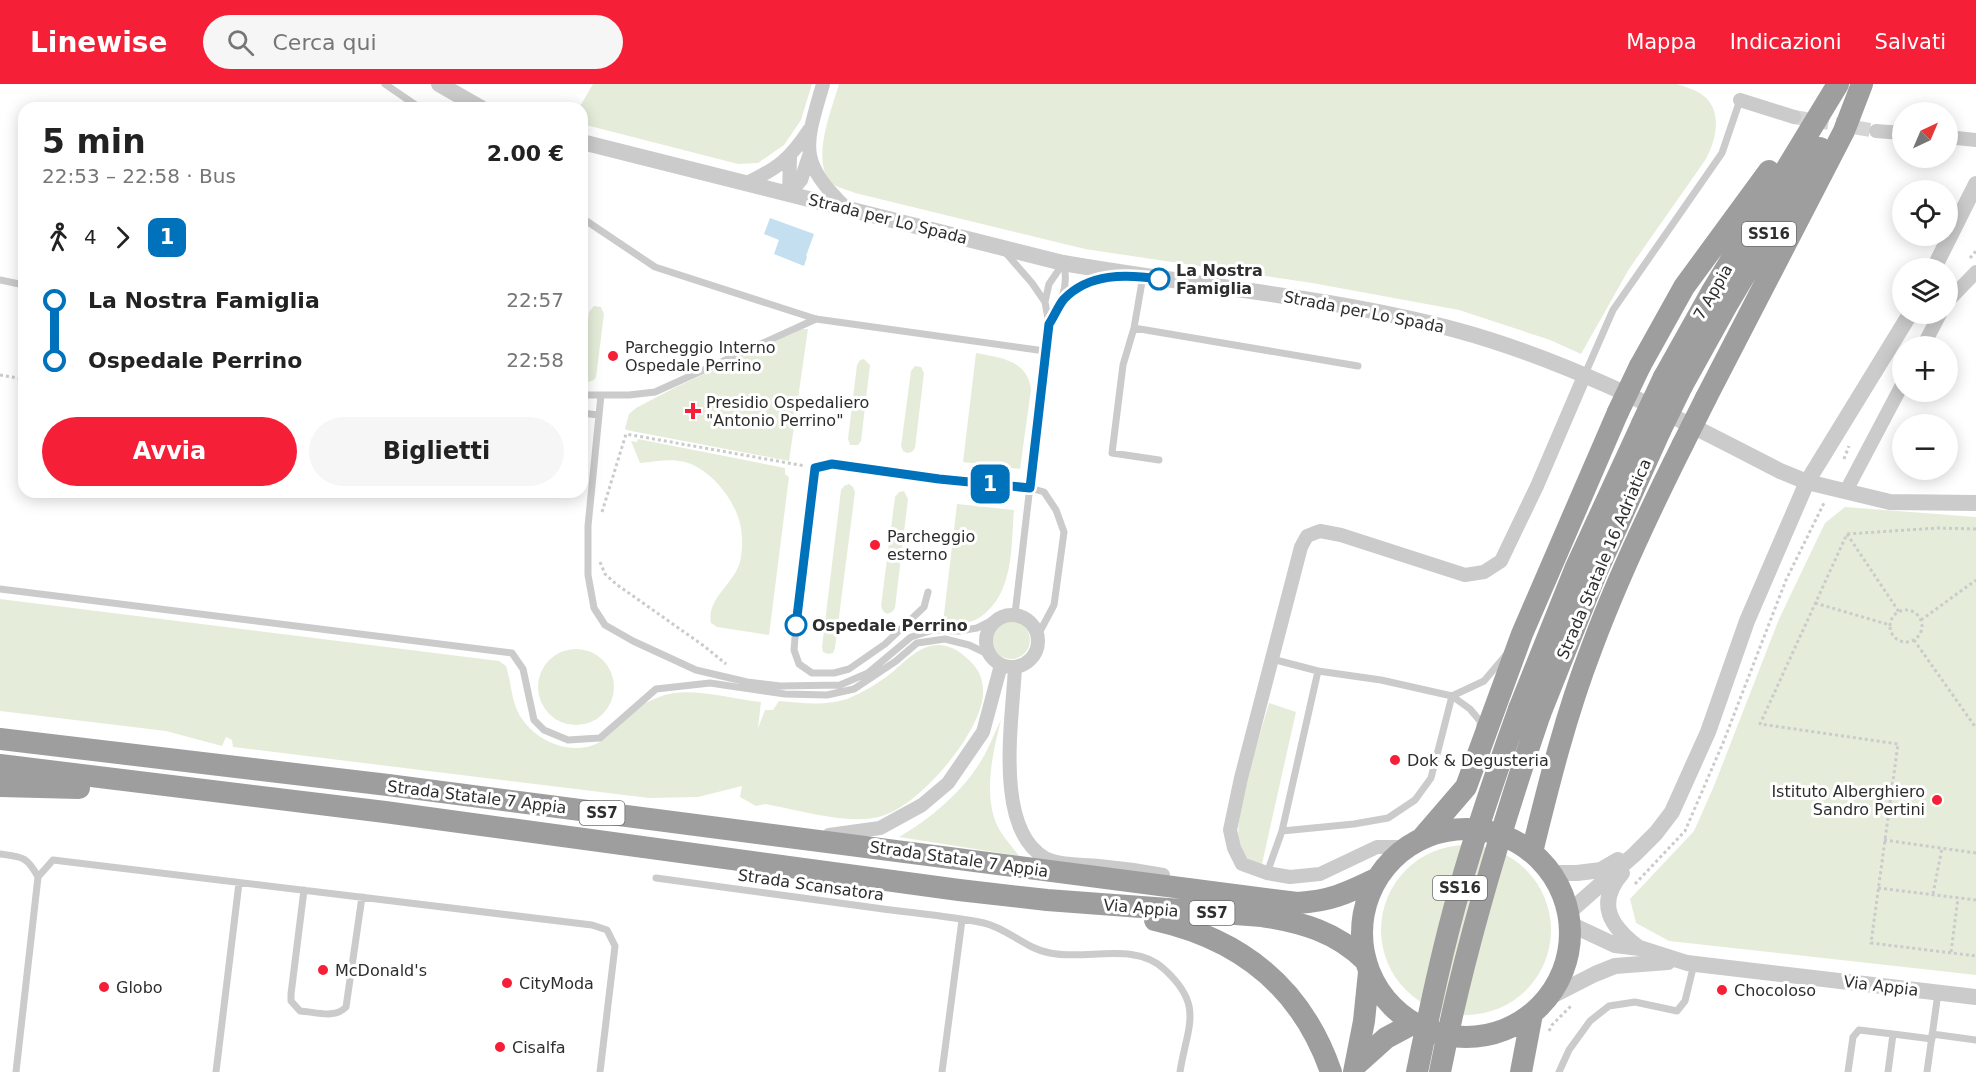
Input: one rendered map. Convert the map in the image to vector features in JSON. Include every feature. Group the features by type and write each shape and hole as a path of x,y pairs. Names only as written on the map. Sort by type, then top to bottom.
{"highway":[{"path":"1355,1068 1364,1021 1368,967 1362,933 1365,905 1376,879 1390,861 1415,842 1466,787 1522,634 1640,366 1684,287 1763,180 1810,105 1829,84"},
{"name":"7 Appia","path":"1673,382 1711,293 1838,84"},
{"name":"Strada Statale 16 Adriatica","path":"1440,1072 1471,938 1518,778 1529,711 1576,567 1651,428 1673,382 1727,305 1858,84"},
{"path":"1532,852 1552,771 1592,648 1638,535 1706,398 1844,132 1862,84"},
{"name":"Strada Statale 16 Adriatica","path":"1417,1072 1445,943 1461,882 1496,773 1529,711"},
{"name":"Strada Statale 7 Appia","path":"0,739 800,838 1266,900 1308,903 1339,897 1376,879"},
{"name":"Strada Statale 7 Appia","path":"0,765 385,812 958,890 1047,900"},
{"path":"0,786 186,788"},
{"path":"1415,842 1451,830 1479,829 1507,837 1532,852 1551,873 1562,892 1569,918 1570,944 1564,968 1540,1006 1521,1072"},
{"path":"1047,900 1180,926 1208,936 1233,949 1253,962 1293,1000 1309,1021 1330,1072"},
{"name":"Via Appia","path":"1047,900 1262,916 1291,921 1310,926 1336,938 1356,952 1368,967"},
{"path":"1368,967 1388,1001 1414,1023 1438,1033 1462,1037 1487,1035 1511,1027 1540,1006"},
{"path":"1355,1068 1386,1038 1414,1023"}],"street":[{"path":"439,84 470,102"},
{"path":"789,194 801,180 809,156 810,128 823,84"},
{"path":"1740,100 1794,117"},
{"path":"747,183 764,175 790,157 810,128"},
{"path":"1876,131 1892,132"},
{"path":"1958,138 1976,140"},
{"name":"Strada per Lo Spada","path":"588,143 1063,263 1136,276 1295,298 1383,313 1457,330 1585,374 1780,471 1807,482 1890,502 1976,503"},
{"path":"809,156 815,173 847,209"},
{"path":"789,194 790,157"},
{"path":"1939,258 1976,184"},
{"path":"1958,291 1976,272"},
{"path":"1569,918 1656,833 1667,819 1708,732 1747,621 1807,482 1904,324"},
{"path":"1415,842 1377,847 1320,874 1290,877 1267,873 1242,864 1234,848 1230,830 1241,778 1301,547 1307,536 1320,531 1341,535 1465,575 1484,572 1501,561 1537,486 1585,374"},
{"path":"1839,489 1892,402"},
{"path":"1015,614 1030,621 1038,635 1038,644 1031,659 1008,666 990,655 986,647 988,630 999,617 1015,614"},
{"path":"800,838 879,828 922,805 948,783 983,732 1008,666"},
{"path":"1008,666 1009,776 1013,810 1027,841 1046,859 1069,864 1129,869 1163,875 1192,882 1204,891"},
{"path":"1551,873 1601,870 1624,857 1635,854"},
{"path":"1635,854 1615,880 1608,896 1609,911 1615,925 1621,934 1640,948"},
{"name":"Via Appia","path":"1569,918 1616,945 1640,948 1687,963"},
{"name":"Via Appia","path":"1540,1006 1595,974 1616,966 1655,962 1687,963 1976,997"}],"lane":[{"path":"385,84 411,102"},
{"path":"1585,374 1613,310 1722,153 1740,100"},
{"path":"588,222 655,267 816,319 1045,351"},
{"path":"1002,248 1032,282 1045,302 1049,324 1015,614"},
{"path":"1045,302 1049,284 1063,263"},
{"path":"1063,263 1066,273 1063,300"},
{"path":"1049,324 1063,300 1079,287 1095,280 1136,276 1134,328 1123,365 1112,453 1159,460"},
{"path":"0,280 18,284"},
{"path":"588,395 655,392 816,319"},
{"path":"1134,328 1358,366"},
{"path":"601,395 588,526 588,574 594,608 606,625 671,660 696,670 747,682 780,686 840,685 868,673 911,638 933,630 958,631 977,628 999,617"},
{"path":"588,413 598,415"},
{"path":"928,592 924,607 885,644 849,669 834,673 812,673 799,664 794,650 815,468 832,464 939,479 1030,488 1044,492 1056,510 1064,532 1054,605 1038,635"},
{"path":"0,589 512,653 523,669 534,720 544,730 568,740 600,738 656,688 710,683 785,694 827,695 854,689 896,662 918,643 945,639 969,645 990,655"},
{"path":"1452,696 1484,681 1522,634"},
{"path":"1272,659 1318,671 1381,680 1452,696 1470,709 1480,721 1482,747"},
{"path":"1267,873 1282,831 1318,671"},
{"path":"1282,831 1354,824 1388,818 1415,800 1431,778 1452,696"},
{"path":"0,854 20,856 30,861 38,877 16,1072"},
{"path":"38,877 53,860 592,925 607,930 615,946 600,1072"},
{"name":"Strada Scansatora","path":"656,878 987,923 1048,953 1127,954 1162,966 1177,982 1192,1012 1180,1072"},
{"path":"216,1072 239,882"},
{"path":"304,890 291,994 291,1001 300,1011 335,1015 346,1007 362,897"},
{"path":"942,1072 962,920"},
{"path":"1559,1072 1569,1050 1590,1021 1609,1006 1635,1002 1677,1011 1686,1000 1687,963"},
{"path":"1927,1072 1938,993"},
{"path":"1848,1072 1853,1037 1859,1030 1976,1040"},
{"path":"1888,1072 1893,1034"}],"path":[{"path":"0,375 18,378"},
{"path":"600,516 626,434 796,465"},
{"path":"1632,887 1685,831 1724,743 1786,580 1839,489 1855,437"},
{"path":"1847,534 1937,528 1976,529"},
{"path":"1847,534 1760,724 1898,744 1871,943 1976,956"},
{"path":"1847,534 1899,612"},
{"path":"598,554 605,574 616,584 733,669"},
{"path":"1921,620 1976,580"},
{"path":"1815,603 1890,625"},
{"path":"1909,610 1921,620 1922,629 1914,640 1899,641 1892,634 1890,625 1893,617 1899,612 1909,610"},
{"path":"1914,640 1976,728"},
{"path":"1884,840 1976,853"},
{"path":"1933,895 1942,848"},
{"path":"1878,888 1976,900"},
{"path":"1951,953 1958,897"},
{"path":"1548,1033 1552,1025 1573,1004"}],"green space":[{"path":"593,84 812,84 801,120 784,145 758,163 738,164 588,126 588,102 582,102"},
{"path":"839,84 1677,84 1704,96 1714,110 1716,126 1713,143 1706,159 1629,269 1581,354 1550,340 1459,310 1312,283 1085,249 841,188 833,184 826,175 823,163 824,136"},
{"path":"594,306 601,307 604,314 596,377 588,382 588,320 589,312"},
{"path":"802,329 808,329 789,461 626,430 629,414 636,408"},
{"path":"976,353 1012,362 1025,372 1029,380 1031,390 1020,469 963,462"},
{"path":"864,359 870,365 861,441 858,445 850,445 848,439 857,365 860,360"},
{"path":"915,366 921,367 924,373 915,448 912,452 907,453 901,446 911,371"},
{"path":"638,439 785,468 785,474 789,477 769,635 717,627 711,623 711,614 716,599 737,570 741,557 741,527 730,500 710,476 694,465 673,460 640,463 631,441 637,442"},
{"path":"849,484 855,492 835,648 833,653 828,654 823,652 822,647 841,490"},
{"path":"904,491 908,499 895,608 887,614 881,606 895,497 899,492"},
{"path":"957,504 1014,510 1011,555 1005,584 999,597 979,618 966,623 952,624 943,623"},
{"path":"1845,507 1976,517 1976,975 1669,941 1636,923 1630,899 1694,831 1714,786 1779,619 1825,523"},
{"path":"0,599 499,661 506,666 515,705 523,721 542,738 566,747 592,746 607,737 632,711 660,697 680,692 703,693 761,702 758,728 765,710 773,710 779,701 822,703 847,699 875,685 917,652 940,645 961,653 977,669 981,677 983,695 979,711 960,748 946,766 913,798 882,816 869,819 840,818 765,804 756,806 740,797 742,786 698,797 649,798 233,747 232,740 226,737 222,746 166,731 0,711"},
{"path":"1011,621 1018,622 1024,627 1029,633 1029,647 1024,653 1018,658 1011,659 1004,658 998,653 993,647 992,640 993,633 998,627 1004,622"},
{"path":"576,649 590,652 603,660 611,673 614,687 611,701 603,714 590,722 576,725 562,722 549,714 541,701 538,687 541,673 549,660 562,652"},
{"path":"1269,703 1296,712 1262,864 1244,856 1239,845 1238,831 1243,795"},
{"path":"1001,720 991,772 991,800 997,825 1019,856 899,837 924,821 948,801 968,779 985,754"},
{"path":"1466,845 1483,846 1499,851 1526,870 1545,897 1550,913 1550,947 1545,963 1526,990 1499,1009 1483,1014 1466,1015 1449,1014 1433,1009 1406,990 1387,963 1382,947 1381,930 1382,913 1387,897 1406,870 1433,851 1449,846"}],"water":[{"path":"770,218 814,234 804,266 774,254 779,240 764,234"}],"tunnel":[{"path":"1794,117 1876,131"}],"bus line":[{"name":"1","path":"796,625 815,468 832,464 939,479 1030,488 1049,324 1063,300 1079,287 1095,280 1130,275 1159,279"}],"place":[{"name":"La Nostra Famiglia","path":"1159,279"},
{"name":"Parcheggio Interno Ospedale Perrino","path":"613,356"},
{"name":"Presidio Ospedaliero \"Antonio Perrino\"","path":"693,411"},
{"name":"Parcheggio esterno","path":"875,545"},
{"name":"Ospedale Perrino","path":"796,625"},
{"name":"Dok & Degusteria","path":"1395,760"},
{"name":"Istituto Alberghiero Sandro Pertini","path":"1937,800"},
{"name":"McDonald's","path":"323,970"},
{"name":"CityModa","path":"507,983"},
{"name":"Globo","path":"104,987"},
{"name":"Chocoloso","path":"1722,990"},
{"name":"Cisalfa","path":"500,1047"}]}
